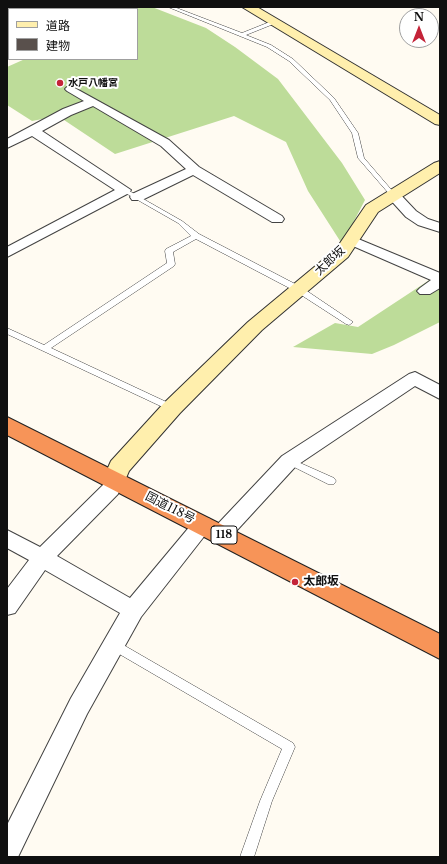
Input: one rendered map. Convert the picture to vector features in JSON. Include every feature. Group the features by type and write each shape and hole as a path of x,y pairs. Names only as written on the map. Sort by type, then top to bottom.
{"highway":[{"name":"国道118号","path":"7,425 440,646"}],"street":[{"path":"248,7 440,121"},
{"path":"71,89 165,143 194,170 276,219"},
{"path":"7,144 67,112 92,102"},
{"path":"7,253 124,190 33,131"},
{"name":"太郎坂","path":"115,479 119,467 172,408 255,326 342,253 372,210 440,166"},
{"path":"137,197 194,170"},
{"path":"394,195 411,214 423,222 440,228"},
{"path":"351,240 440,280 425,291"},
{"path":"7,852 79,706 133,610 212,530 289,461 415,378 440,393"},
{"path":"7,606 42,558 111,489 115,479"},
{"path":"7,538 133,610"}],"lane":[{"path":"170,7 269,46 291,60 332,99 355,133 361,158 394,195"},
{"path":"242,35 274,22"},
{"path":"124,190 180,222 196,236 298,289 349,322"},
{"path":"46,348 171,264 169,251 196,236"},
{"path":"7,331 172,408"},
{"path":"289,461 331,481"},
{"path":"113,644 289,747 266,801 247,857"}],"green space":[{"path":"152,7 206,28 235,47 278,79 342,163 365,200 342,244 308,191 286,142 234,116 115,154 58,116 32,121 7,105 7,67 23,60 138,60 138,8 60,8"},
{"path":"440,273 440,322 394,345 372,354 293,347 335,323 358,327"}],"building":[{"path":"7,7 54,7 8,8 7,22"}],"place":[{"name":"水戸八幡宮","path":"60,83"},
{"name":"太郎坂","path":"295,582"}]}
